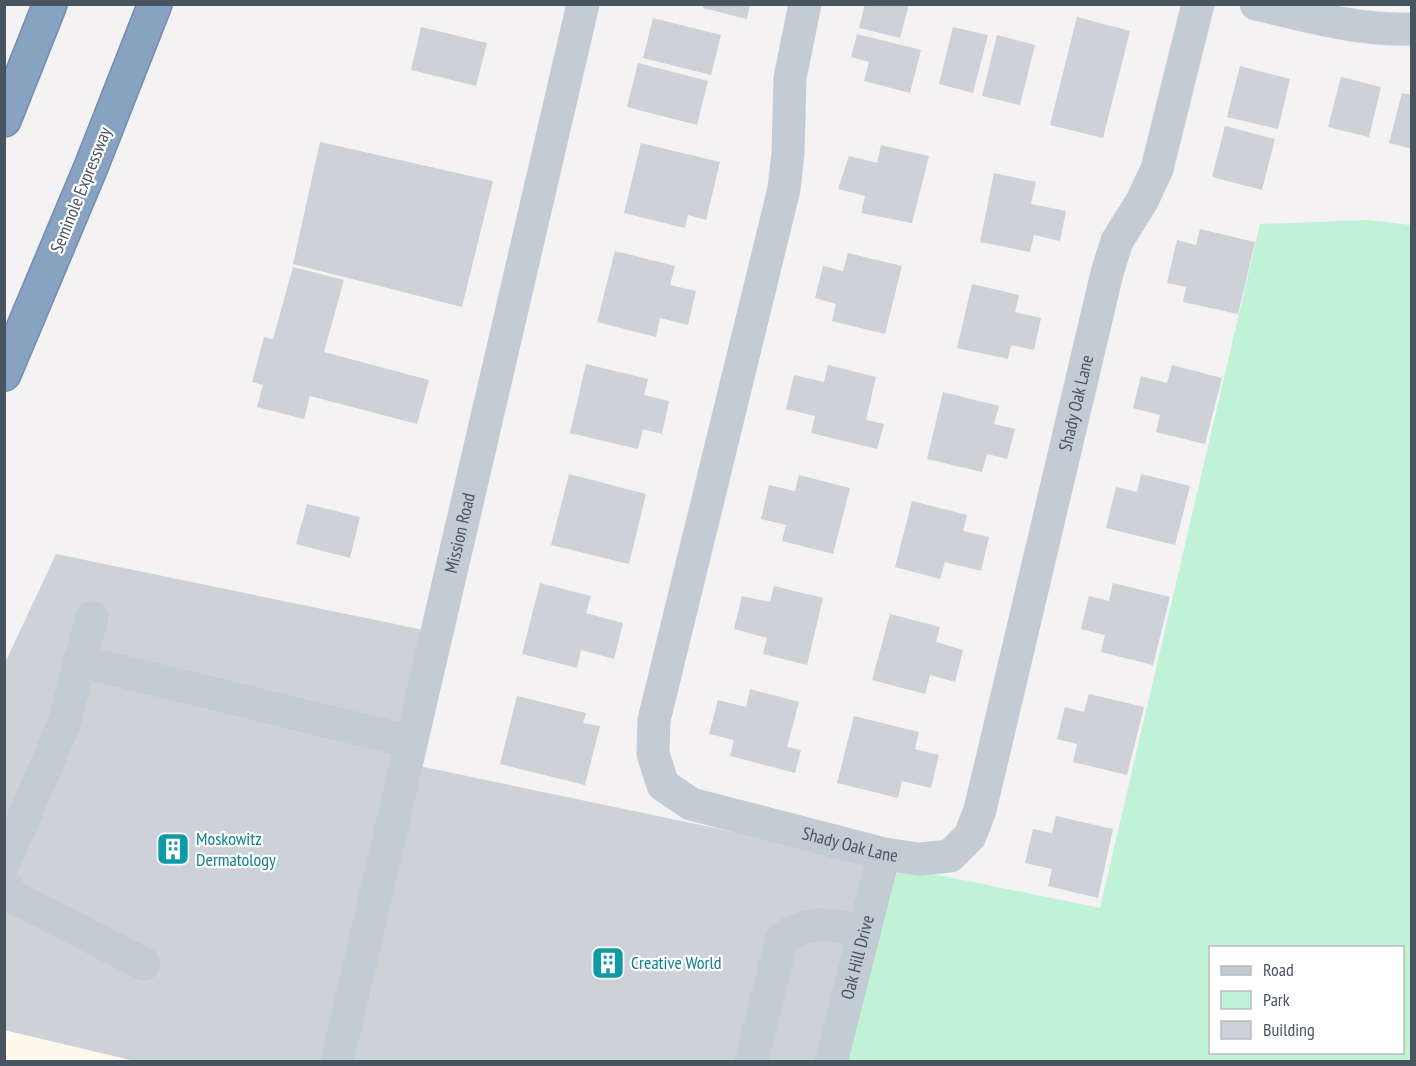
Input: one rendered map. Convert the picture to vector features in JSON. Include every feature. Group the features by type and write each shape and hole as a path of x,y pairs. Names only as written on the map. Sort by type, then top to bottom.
{"highway":[{"path":"4,120 50,4"},
{"name":"Seminole Expressway","path":"4,374 91,167 155,4"}],"street":[{"name":"Mission Road","path":"337,1062 583,4"},
{"name":"Shady Oak Lane","path":"805,4 796,39 790,78 788,153 784,189 654,720 653,754 663,785 691,804 884,854 919,859 950,856 970,837 980,810 1107,273 1117,242 1142,201 1157,170 1197,4"},
{"path":"1256,4 1342,24 1385,30 1412,29"},
{"path":"4,863 64,724 92,617"},
{"path":"80,662 411,742"},
{"name":"Oak Hill Drive","path":"831,1062 884,854"},
{"path":"4,883 13,897 144,964"},
{"path":"751,1062 782,938 795,929 827,924 864,932"}],"shaded area":[{"path":"5,1030 139,1062 5,1062"}],"green space":[{"path":"1368,220 1411,225 1411,1061 845,1062 893,870 929,873 1100,908 1260,224"}],"building":[{"path":"704,4 750,4 747,19 703,8"},
{"path":"865,4 909,4 900,38 859,28"},
{"path":"1077,17 1130,31 1103,138 1050,125"},
{"path":"653,18 721,35 711,75 643,58"},
{"path":"421,27 487,43 476,86 411,70"},
{"path":"953,27 988,35 973,93 939,84"},
{"path":"857,34 921,50 910,93 864,81 869,62 851,57"},
{"path":"997,35 1035,45 1020,105 982,96"},
{"path":"638,63 708,81 697,125 627,107"},
{"path":"1240,66 1290,79 1278,129 1227,117"},
{"path":"1341,77 1381,87 1369,137 1328,127"},
{"path":"1402,93 1412,95 1412,149 1389,143"},
{"path":"1225,126 1275,139 1262,190 1212,177"},
{"path":"320,142 493,181 462,307 293,264"},
{"path":"641,143 720,162 706,220 688,215 685,228 624,213"},
{"path":"881,145 929,156 912,223 861,213 865,196 838,189 849,156 877,163"},
{"path":"994,173 1036,182 1031,204 1066,211 1060,241 1034,235 1030,252 980,242"},
{"path":"1200,229 1255,242 1238,314 1183,302 1186,287 1167,283 1177,240 1196,245"},
{"path":"615,251 675,266 670,285 696,291 688,325 660,318 656,337 597,322"},
{"path":"848,253 902,266 885,334 832,321 836,304 815,298 823,266 843,271"},
{"path":"293,267 344,280 324,352 429,380 417,424 310,396 304,419 257,407 263,385 252,382 264,337 273,339"},
{"path":"972,284 1019,295 1015,312 1041,318 1034,350 1011,345 1008,359 957,348"},
{"path":"586,364 648,379 644,395 669,401 662,434 643,429 638,449 570,433"},
{"path":"828,365 876,377 866,420 884,424 877,449 811,433 815,416 786,409 794,375 824,382"},
{"path":"1172,365 1222,378 1205,444 1156,432 1160,415 1133,408 1141,376 1167,383"},
{"path":"943,392 999,406 994,424 1015,429 1007,459 987,454 982,472 927,459"},
{"path":"569,474 646,494 629,564 551,545"},
{"path":"1141,474 1190,486 1175,545 1106,528 1116,487 1137,492"},
{"path":"799,475 850,488 833,554 782,541 786,525 761,519 769,485 795,491"},
{"path":"912,501 967,515 963,531 989,537 981,571 945,562 940,579 895,567"},
{"path":"307,504 360,517 350,558 296,544"},
{"path":"56,554 424,630 324,1062 139,1062 4,1030 4,665"},
{"path":"540,583 591,596 586,613 623,623 614,659 581,650 577,668 522,654"},
{"path":"1113,583 1170,597 1153,665 1101,652 1105,635 1081,629 1089,596 1109,601"},
{"path":"774,586 823,598 807,665 763,654 767,638 734,629 742,596 770,602"},
{"path":"890,614 940,627 936,642 963,650 955,682 930,675 925,694 872,680"},
{"path":"750,689 799,702 787,747 801,750 795,773 730,756 734,740 709,734 718,700 746,707"},
{"path":"1089,694 1144,707 1127,775 1073,762 1077,744 1057,739 1065,707 1084,712"},
{"path":"517,696 586,713 583,723 600,726 585,785 500,764"},
{"path":"854,716 919,732 915,749 939,755 931,788 902,781 898,798 837,783"},
{"name":"Creative World","path":"419,766 767,839 868,865 818,1062 350,1062"},
{"path":"1056,816 1113,829 1098,898 1048,886 1052,869 1025,863 1033,829 1052,833"}],"place":[{"name":"Moskowitz Dermatology","path":"173,849"},
{"name":"Creative World","path":"608,963"}]}
